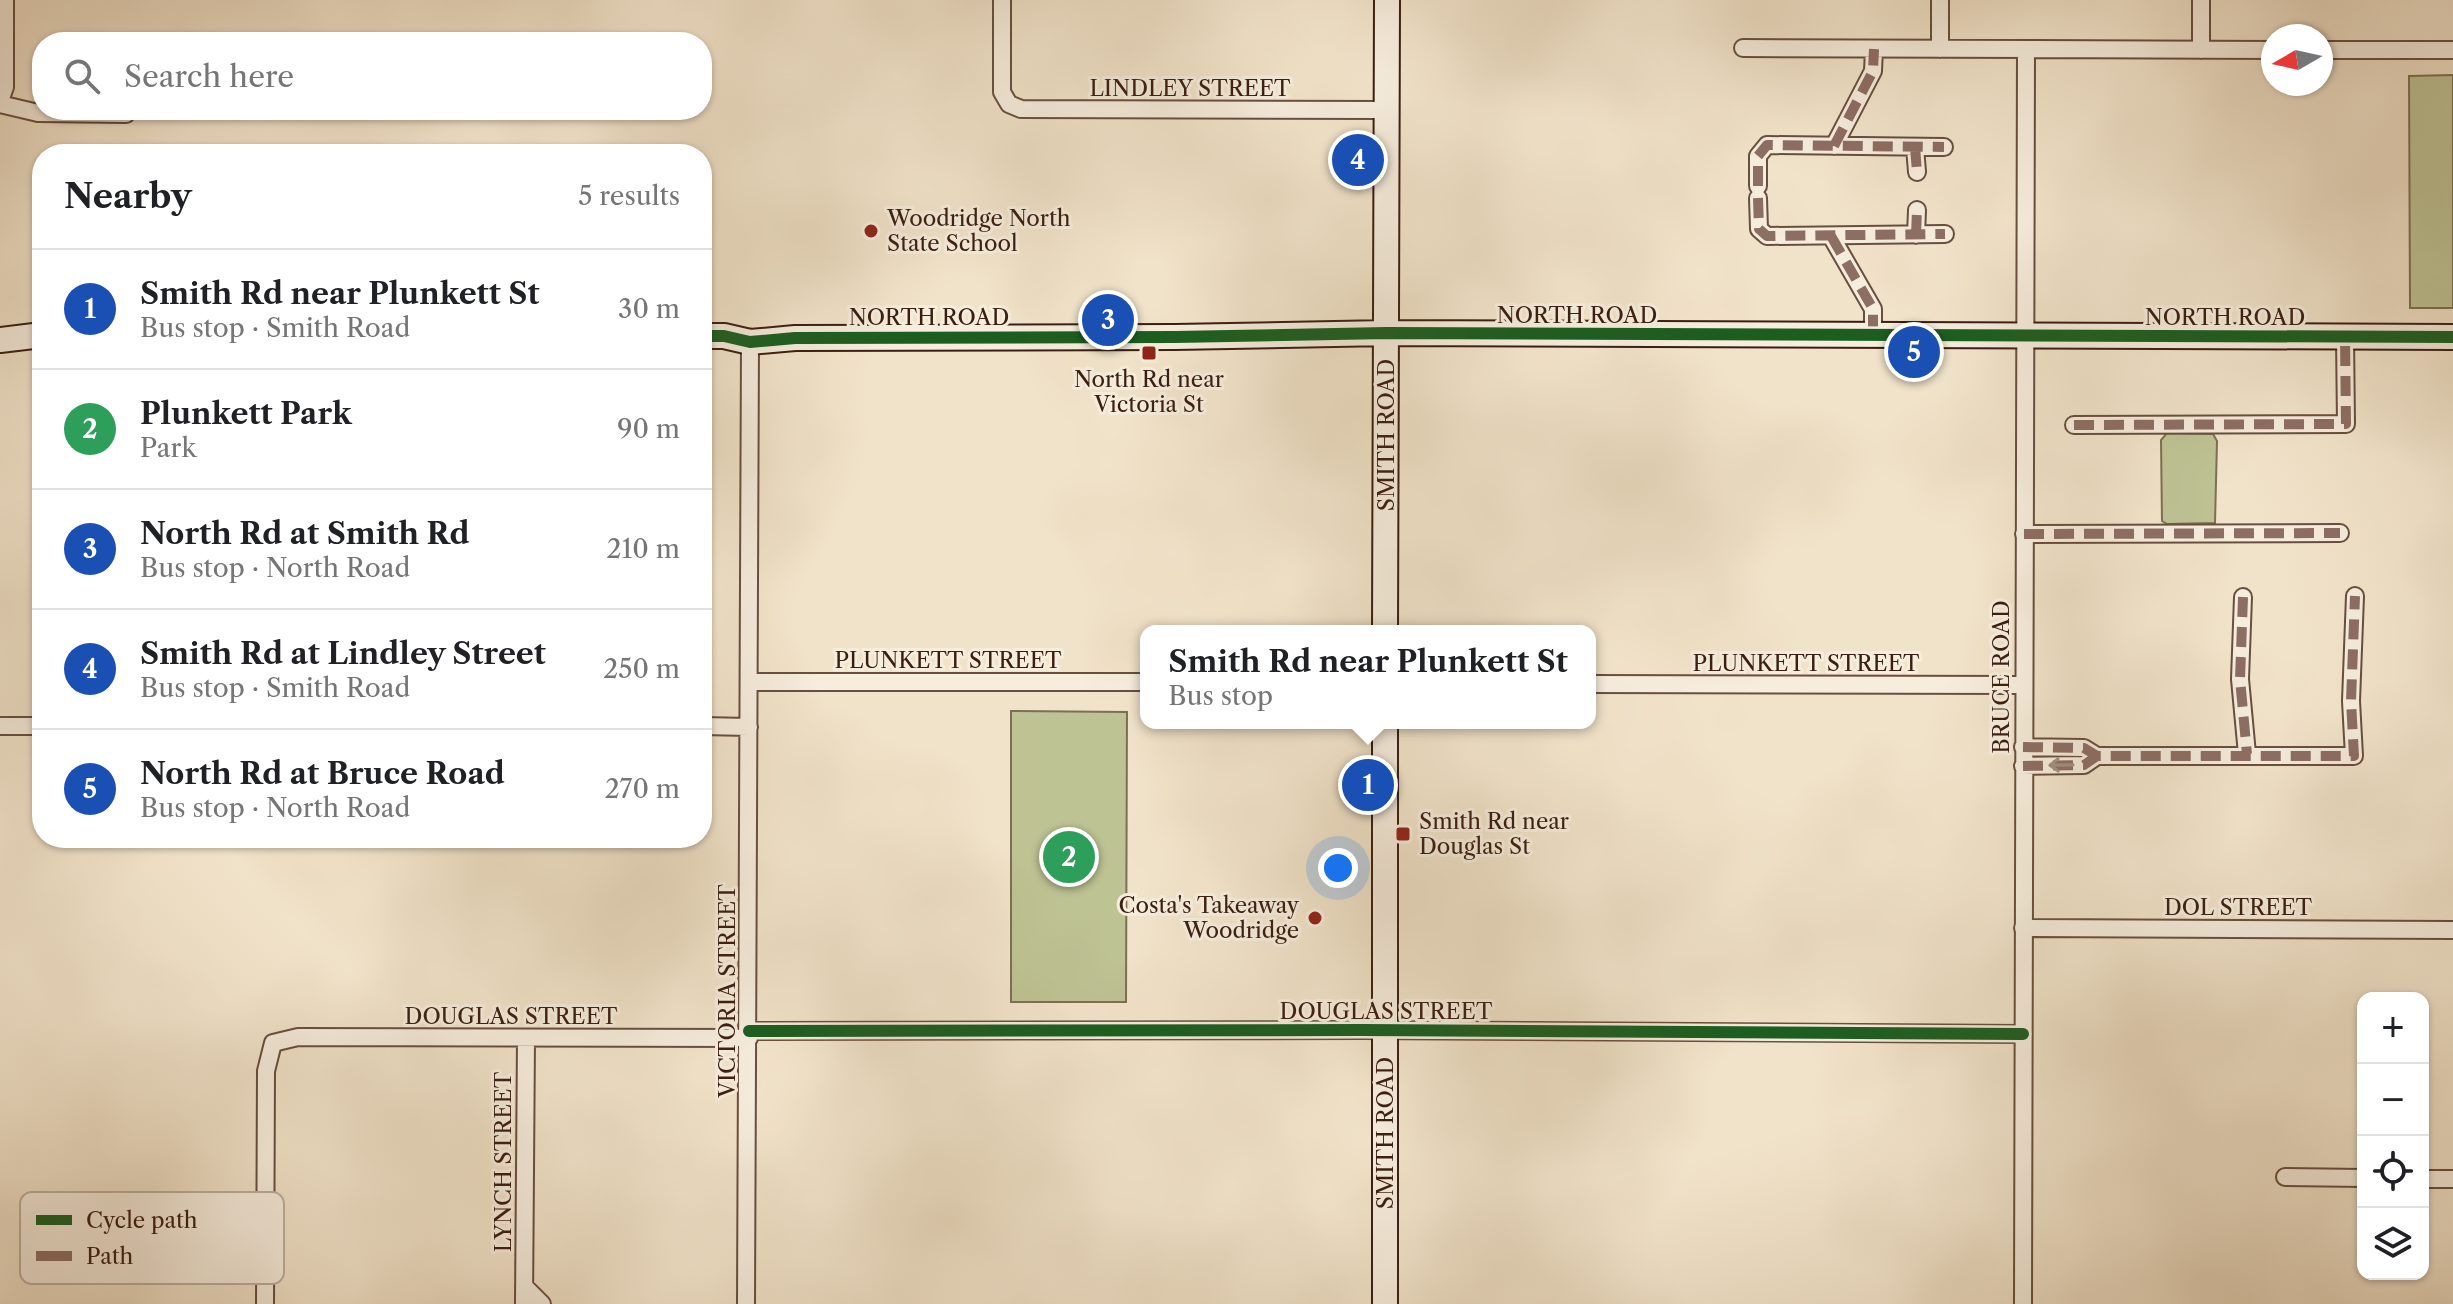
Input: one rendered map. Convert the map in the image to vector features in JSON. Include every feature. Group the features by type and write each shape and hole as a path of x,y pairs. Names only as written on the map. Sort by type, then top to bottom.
{"street":[{"path":"5,0 5,87 0,102 32,111"},
{"name":"LINDLEY STREET","path":"1002,0 1002,92 1009,104 1021,109 1386,110"},
{"name":"SMITH ROAD","path":"1385,625 1387,0"},
{"path":"1940,0 1940,49"},
{"path":"2201,0 2201,50"},
{"path":"1743,48 2261,50"},
{"path":"1834,146 1873,71 1874,49"},
{"name":"BRUCE ROAD","path":"2023,1304 2026,50"},
{"path":"2333,50 2453,50"},
{"path":"1944,147 1767,145 1758,156 1758,192 1759,229 1767,236 1945,234"},
{"path":"1915,147 1917,172"},
{"path":"1916,235 1917,210"},
{"path":"1831,236 1873,309 1873,337"},
{"name":"NORTH ROAD","path":"712,336 750,342 795,338 1387,333 2453,337"},
{"path":"0,340 32,336"},
{"path":"2074,425 2346,424 2345,337"},
{"name":"VICTORIA STREET","path":"746,1304 750,342"},
{"path":"2024,534 2340,533"},
{"path":"2023,747 2084,748 2097,756 2354,756 2351,701 2355,596"},
{"path":"2243,597 2240,679 2247,754"},
{"name":"PLUNKETT STREET","path":"750,682 1140,682"},
{"name":"PLUNKETT STREET","path":"1596,684 2023,685"},
{"path":"0,726 32,726"},
{"path":"712,726 749,727"},
{"name":"SMITH ROAD","path":"1385,729 1385,1304"},
{"path":"2023,766 2084,765 2097,756"},
{"name":"DOL STREET","path":"2023,928 2453,930"},
{"name":"DOUGLAS STREET","path":"265,1192 266,1071 273,1043 298,1037 1385,1031 2023,1034"},
{"name":"LYNCH STREET","path":"526,1038 525,1296 542,1304"},
{"path":"2285,1177 2357,1178"},
{"path":"2429,1179 2453,1179"},
{"name":"DOUGLAS STREET","path":"265,1284 265,1304"}],"green space":[{"path":"2453,75 2453,308 2410,308 2409,76"},
{"path":"2167,433 2213,434 2217,441 2215,523 2167,524 2162,521 2161,440"},
{"path":"1011,711 1127,712 1126,1002 1011,1002"}],"marked path":[{"path":"1834,146 1873,71 1874,49"},
{"path":"1758,186 1758,156 1767,145 1944,147"},
{"path":"1915,147 1917,172"},
{"path":"1758,198 1759,229 1767,236 1945,234"},
{"path":"1916,235 1917,210"},
{"path":"1831,236 1873,309 1873,337"},
{"path":"2074,425 2346,424 2345,337"},
{"path":"2024,534 2340,533"},
{"path":"2023,747 2084,748 2097,756 2354,756 2351,701 2355,596"},
{"path":"2243,597 2240,679 2247,754"},
{"path":"2023,766 2084,765 2097,756"}],"cycle path":[{"path":"712,336 750,342 795,338 1387,333 2453,337"},
{"path":"749,1031 1362,1030 2023,1034"}],"place":[{"name":"Smith Rd at Lindley Street","path":"1358,160"},
{"name":"Woodridge North State School","path":"871,231"},
{"name":"North Rd at Smith Rd","path":"1108,320"},
{"name":"North Rd at Bruce Road","path":"1914,352"},
{"name":"North Rd near Victoria St","path":"1149,353"},
{"name":"Smith Rd near Plunkett St","path":"1368,785"},
{"name":"Smith Rd near Douglas St","path":"1403,834"},
{"name":"Plunkett Park","path":"1069,857"},
{"name":"Costa's Takeaway Woodridge","path":"1315,918"}]}
